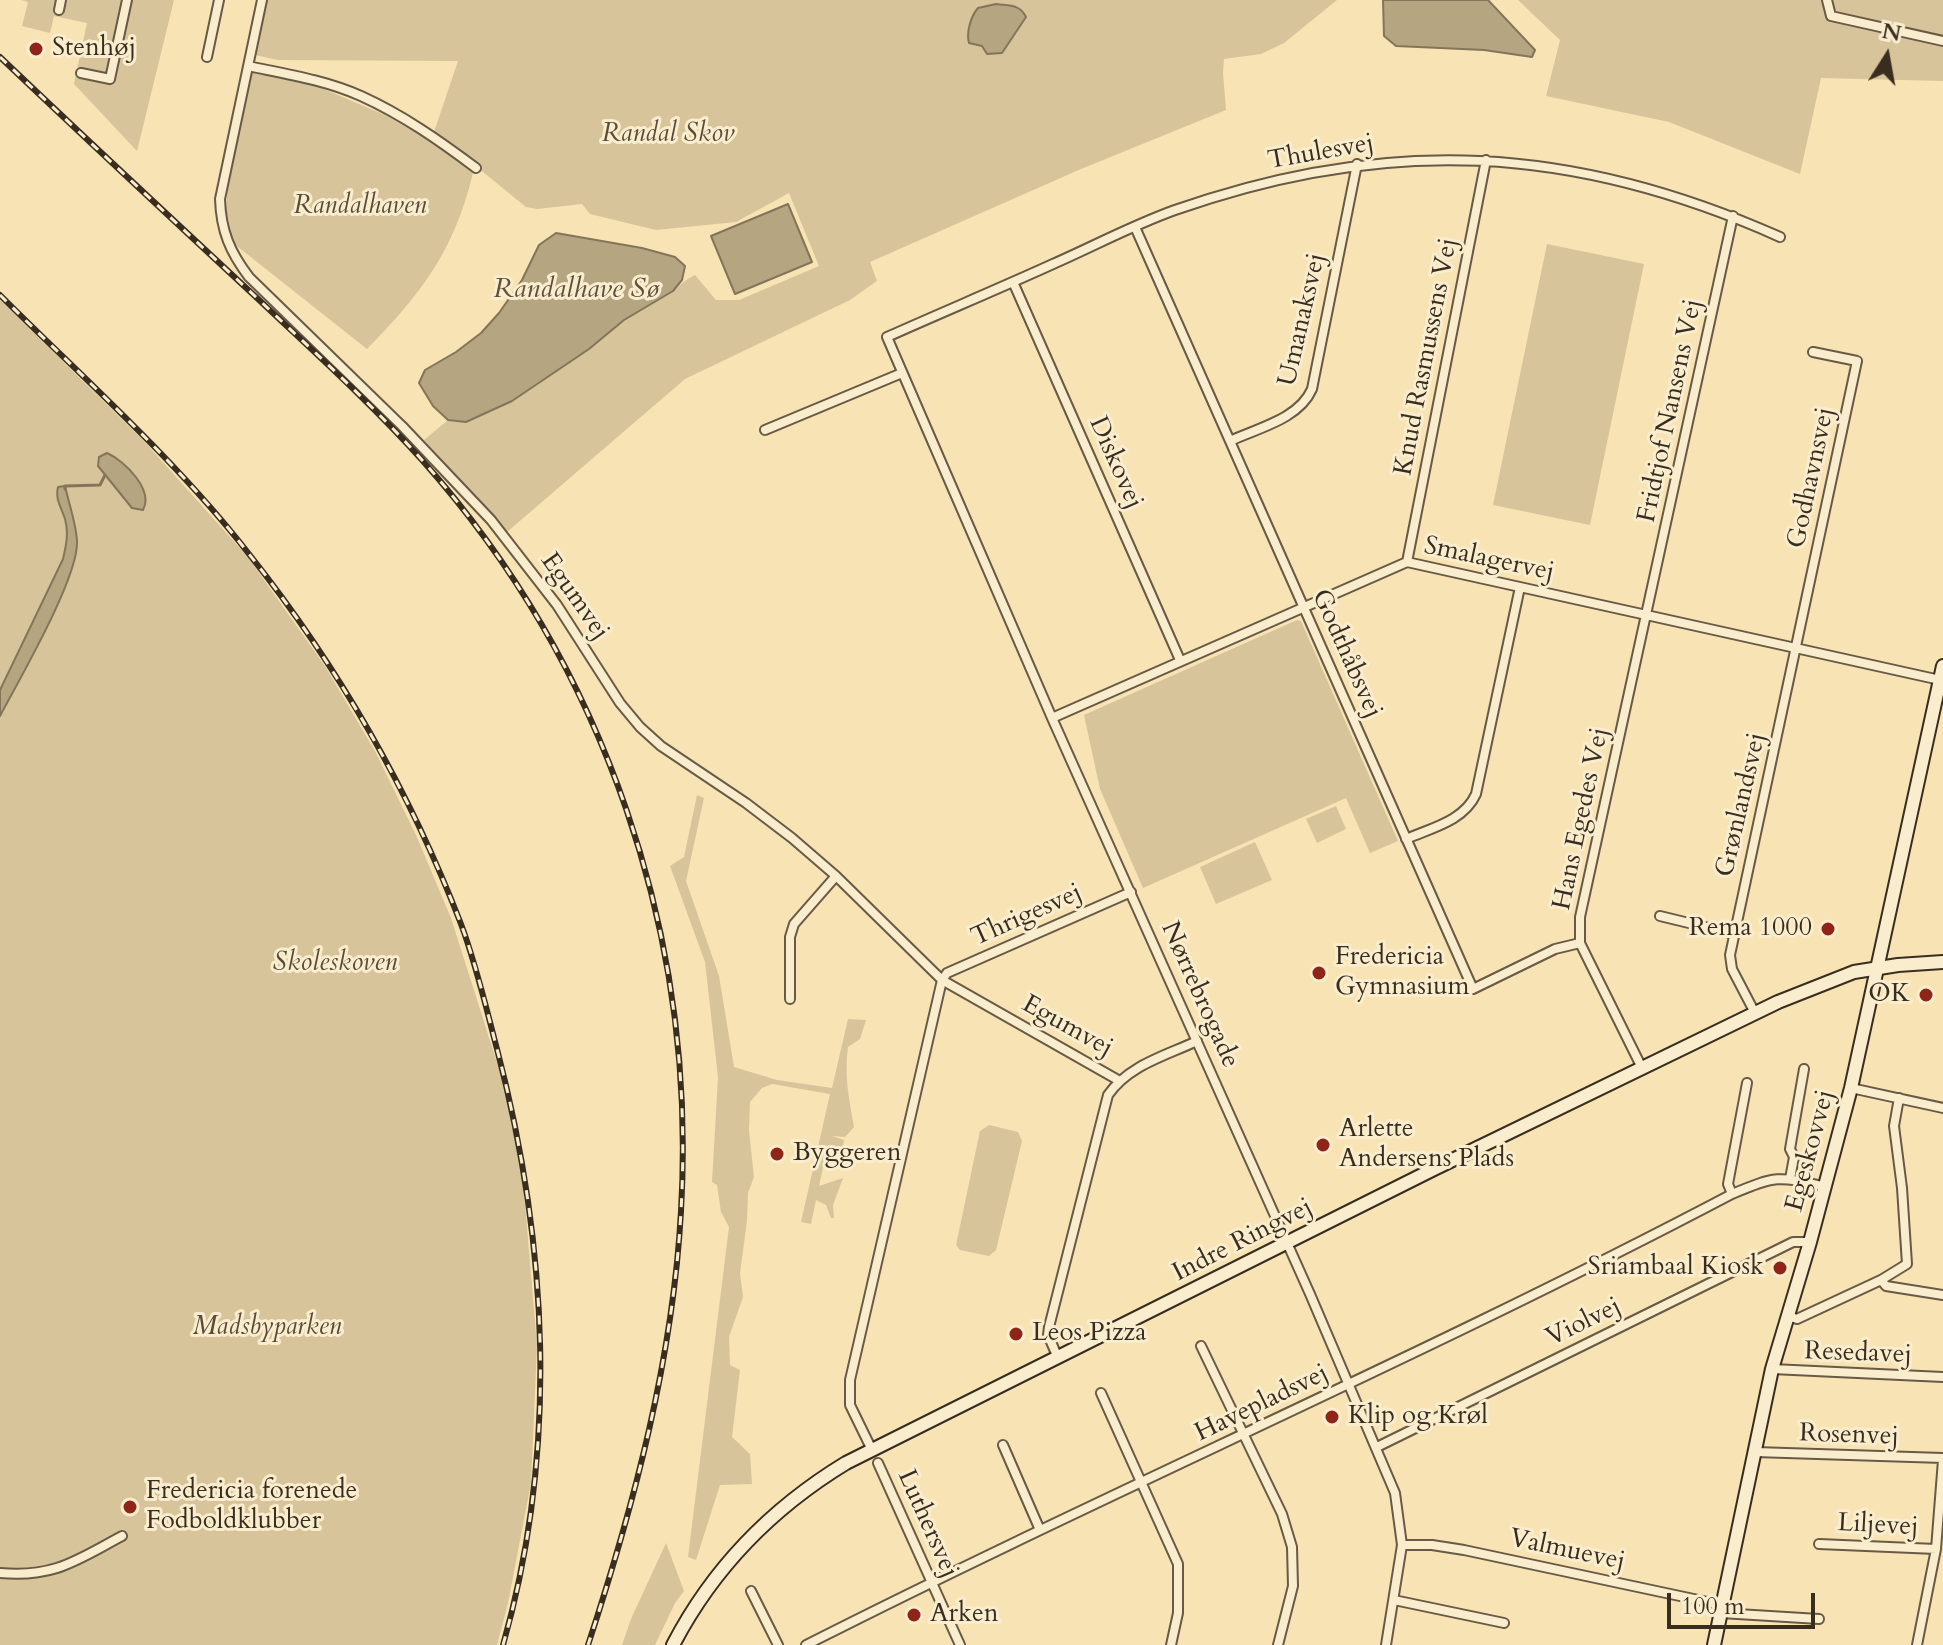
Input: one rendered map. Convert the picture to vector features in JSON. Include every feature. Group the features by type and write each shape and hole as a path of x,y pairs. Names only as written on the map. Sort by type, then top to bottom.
{"street":[{"path":"81,73 110,79 127,0"},
{"path":"207,57 219,0"},
{"name":"Egumvej","path":"262,0 220,199 220,218 233,256 271,301 392,416 491,520 557,605 620,703 640,727 661,746 746,803 836,876 942,980 1118,1080"},
{"path":"1827,0 1831,16 1943,41"},
{"path":"248,66 297,76 361,96 422,129 476,168"},
{"name":"Thulesvej","path":"887,337 1171,212 1258,184 1357,164 1422,159 1486,160 1594,175 1660,190 1733,216 1780,237"},
{"name":"Knud Rasmussens Vej","path":"1407,562 1486,160"},
{"name":"Umanaksvej","path":"1230,441 1296,411 1306,402 1312,389 1357,164"},
{"name":"Fridtjof Nansens Vej","path":"1647,615 1733,216"},
{"name":"Godthåbsvej","path":"1135,227 1473,989 1555,949 1580,943"},
{"name":"Diskovej","path":"1013,282 1180,660"},
{"name":"Nørrebrogade","path":"887,337 1395,1493 1402,1545 1386,1645"},
{"name":"Godhavnsvej","path":"1797,648 1857,361 1813,352"},
{"path":"765,430 902,373"},
{"name":"Smalagervej","path":"1052,718 1407,562 1940,680"},
{"path":"1406,839 1461,815 1476,794 1520,587"},
{"name":"Hans Egedes Vej","path":"1642,1068 1580,943 1580,917 1647,615"},
{"name":"Grønlandsvej","path":"1755,1013 1732,969 1730,955 1797,648"},
{"name":"Egeskovvej","path":"1714,1645 1772,1369 1826,1187 1851,1088 1943,666"},
{"path":"790,999 790,937 794,924 836,876"},
{"name":"Thrigesvej","path":"942,980 947,973 1131,892"},
{"path":"1660,916 1734,934"},
{"name":"Indre Ringvej","path":"673,1645 702,1595 746,1540 815,1482 872,1450 1755,1013 1845,975 1877,968 1943,962"},
{"path":"872,1450 850,1405 850,1380 942,980"},
{"path":"1058,1358 1048,1335 1049,1327 1108,1095 1118,1080 1129,1072 1197,1041"},
{"path":"1790,1179 1794,1157 1790,1149 1804,1069"},
{"path":"1732,1194 1728,1184 1747,1083"},
{"path":"1851,1088 1943,1108"},
{"path":"1788,1316 1797,1319 1881,1280 1907,1264 1894,1126 1899,1098"},
{"name":"Havepladsvej","path":"806,1645 931,1582 1244,1435 1732,1194 1771,1178 1826,1187"},
{"name":"Violvej","path":"1377,1447 1793,1242 1810,1242"},
{"path":"1881,1280 1886,1286 1943,1295"},
{"path":"1201,1346 1282,1514 1292,1547 1293,1586 1278,1645"},
{"name":"Resedavej","path":"1772,1369 1943,1377"},
{"path":"1101,1393 1178,1564 1178,1613 1171,1645"},
{"path":"1003,1445 1040,1530"},
{"name":"Rosenvej","path":"1755,1452 1943,1459"},
{"path":"1917,1645 1936,1549 1943,1459"},
{"name":"Luthersvej","path":"878,1463 960,1645"},
{"path":"0,1573 34,1575 60,1569 122,1536"},
{"name":"Liljevej","path":"1819,1544 1936,1549"},
{"name":"Valmuevej","path":"1402,1545 1432,1545 1464,1550 1722,1609 1819,1619"},
{"path":"751,1591 778,1645"},
{"path":"1394,1600 1504,1623"}],"green space":[{"path":"21,0 174,0 137,151 74,84 87,23 54,16 50,33 22,26 28,2"},
{"name":"Randal Skov","path":"267,0 1337,0 1284,43 1261,54 1224,59 1226,110 1081,169 870,262 877,281 850,300 685,379 507,532 424,440 448,420 465,421 511,401 563,367 628,317 671,293 695,275 716,300 739,300 819,266 789,193 736,222 656,230 590,214 582,204 537,209 526,207 434,132 458,61 278,60 255,55"},
{"path":"1518,0 1943,0 1943,81 1821,78 1800,174 1669,122 1546,96 1560,40"},
{"name":"Randalhaven","path":"251,71 300,79 385,115 444,149 473,173 456,226 434,269 404,309 367,349 233,243 226,209 228,182"},
{"path":"1547,244 1644,264 1590,525 1493,505"},
{"name":"Madsbyparken","path":"0,300 143,440 247,556 325,666 376,753 416,835 451,918 506,1091 523,1180 537,1346 531,1483 497,1645 0,1645"},
{"path":"1297,620 1301,621 1398,841 1370,853 1346,798 1143,888 1100,789 1084,715"},
{"path":"697,795 704,798 686,881 719,976 734,1067 777,1080 832,1088 848,1019 866,1020 860,1039 848,1047 847,1078 854,1127 845,1137 832,1136 844,1140 842,1152 827,1149 819,1186 843,1178 833,1205 834,1218 831,1218 826,1205 816,1200 811,1224 801,1222 830,1094 772,1084 762,1088 750,1102 749,1131 754,1177 748,1193 740,1273 743,1297 729,1337 730,1365 740,1370 732,1437 750,1454 752,1484 720,1485 696,1560 688,1557 729,1227 721,1212 717,1185 712,1182 718,1077 705,962 670,866 684,857"},
{"path":"1336,806 1346,829 1317,843 1306,819"},
{"path":"1255,842 1272,880 1216,904 1200,867"},
{"path":"989,1125 1018,1132 1022,1141 996,1250 989,1256 960,1250 956,1245 980,1131"},
{"path":"666,1543 684,1591 655,1645 622,1645 631,1619"}],"water":[{"path":"1383,0 1488,0 1535,50 1532,57 1484,50 1396,46 1384,36"},
{"path":"996,4 1017,8 1026,17 1002,53 987,54 982,46 969,43 969,29 978,8"},
{"path":"788,204 812,262 735,294 711,236"},
{"name":"Randalhave Sø","path":"556,233 675,257 685,266 682,280 673,291 624,320 589,349 512,401 466,422 448,420 433,406 419,383 425,370 481,333 522,280 539,245"},
{"path":"107,453 122,462 136,477 145,494 143,510 132,508 98,466 99,457"},
{"path":"65,486 77,541 75,557 59,603 0,716 0,690 63,559 67,529 57,492 58,487"}],"waterway":[{"path":"65,489 65,486 100,485 105,475"}],"railway":[{"path":"0,57 383,418 422,460 487,540 542,626 589,716 626,810 655,907 673,1007 682,1108 681,1211 670,1322 649,1431 621,1539 588,1645"},
{"path":"0,295 191,486 281,596 341,685 395,778 461,924 485,1002 514,1123 536,1272 540,1347 539,1422 533,1497 521,1571 503,1645"}],"place":[{"name":"Stenhøj","path":"36,49"},
{"name":"Rema 1000","path":"1828,929"},
{"name":"Fredericia Gymnasium","path":"1319,973"},
{"name":"OK","path":"1926,995"},
{"name":"Arlette Andersens Plads","path":"1323,1145"},
{"name":"Byggeren","path":"777,1154"},
{"name":"Sriambaal Kiosk","path":"1780,1268"},
{"name":"Leos Pizza","path":"1016,1334"},
{"name":"Klip og Krøl","path":"1332,1417"},
{"name":"Fredericia forenede Fodboldklubber","path":"130,1507"},
{"name":"Arken","path":"914,1615"}],"park label":[{"name":"Skoleskoven","path":"335,964"}]}
